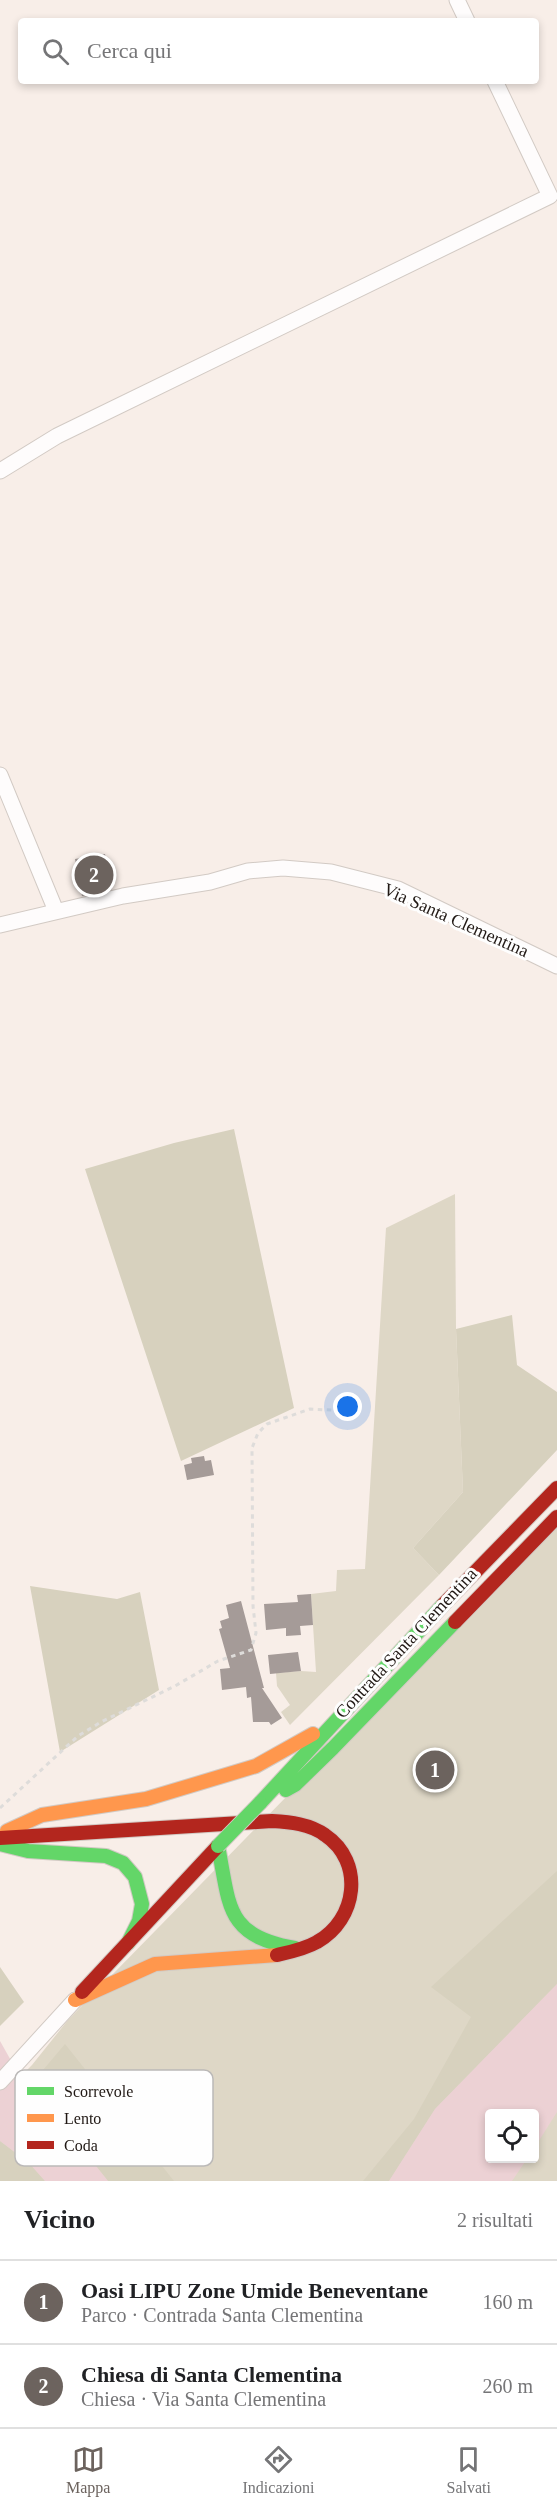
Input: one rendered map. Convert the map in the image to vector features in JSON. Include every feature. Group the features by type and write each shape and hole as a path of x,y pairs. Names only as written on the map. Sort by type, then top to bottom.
{"street":[{"path":"457,0 466,18"},
{"path":"0,471 57,436 550,196 496,84"},
{"path":"0,775 56,911"},
{"name":"Via Santa Clementina","path":"0,925 123,896 210,882 248,871 283,868 331,872 398,890 557,966"},
{"name":"Contrada Santa Clementina","path":"0,2082 260,1803 332,1722 480,1565 557,1488"},
{"name":"Contrada Santa Clementina","path":"260,1803 295,1785 303,1778 557,1517"},
{"path":"0,1836 42,1815 146,1799 256,1766 332,1722"},
{"path":"0,1836 272,1821 298,1822 318,1830 335,1842 352,1870 354,1890 339,1926 324,1939 300,1949 264,1957 184,1959 156,1963 75,2000"},
{"path":"0,1844 19,1851 107,1856 121,1862 131,1870 136,1878 141,1898 141,1913 128,1943"},
{"path":"218,1846 233,1914 243,1929 269,1943 300,1949"}],"path":[{"path":"0,1808 78,1736 218,1661 250,1650 256,1633 252,1595 252,1448 258,1432 267,1424 310,1409 349,1411"}],"shaded area":[{"path":"234,1129 294,1408 181,1461 85,1169 174,1143"},
{"path":"455,1194 456,1329 463,1492 413,1548 439,1575 290,1725 281,1712 290,1705 277,1686 276,1673 316,1672 311,1594 336,1591 337,1570 365,1569 386,1228"},
{"path":"512,1315 517,1365 557,1392 557,1450 439,1575 413,1548 463,1492 456,1329"},
{"path":"557,1520 557,2181 0,2181 0,2097 15,2082 15,2166 213,2166 213,2070 27,2070 68,2020"},
{"path":"30,1586 117,1599 140,1592 159,1690 60,1752"},
{"path":"557,1871 557,1984 435,2109 389,2181 363,2181 414,2119 471,2017 431,1987"},
{"path":"0,1967 24,2002 0,2026"},
{"path":"557,1984 557,2112 539,2141 539,2109 485,2109 485,2163 524,2163 512,2181 389,2181 435,2109"},
{"path":"0,2041 16,2070 15,2152 0,2141"},
{"path":"65,2044 86,2070 43,2070"},
{"path":"0,2141 15,2152 15,2166 32,2166 45,2181 0,2181"},
{"path":"32,2166 96,2166 108,2181 45,2181"},
{"path":"96,2166 162,2166 174,2181 108,2181"}],"building":[{"path":"105,854 112,889 82,896 75,859"},
{"path":"204,1456 205,1461 211,1460 214,1475 187,1480 184,1465 192,1463 191,1458"},
{"path":"311,1594 313,1625 300,1626 301,1635 286,1636 286,1628 266,1630 264,1604 298,1602 297,1595"},
{"path":"241,1601 264,1688 262,1688 282,1718 271,1725 269,1722 253,1722 251,1697 247,1698 246,1687 222,1690 220,1669 230,1668 219,1629 222,1628 220,1621 229,1618 226,1605"},
{"path":"298,1652 301,1671 270,1674 268,1655"}],"traffic: fast":[{"path":"260,1803 443,1605"},
{"path":"286,1790 295,1785 333,1748 455,1622"},
{"path":"218,1846 260,1803"},
{"path":"0,1844 28,1851 106,1856 123,1863 135,1877 142,1904 139,1921 128,1943"},
{"path":"218,1846 229,1901 243,1926 272,1943 295,1948"}],"traffic: slow":[{"path":"7,1831 42,1815 146,1799 256,1766 313,1734"},
{"path":"75,2000 155,1964 277,1955"}],"traffic: jam":[{"path":"443,1605 557,1488"},
{"path":"455,1622 557,1517"},
{"path":"0,1838 272,1821 313,1828 338,1846 346,1860 351,1875 348,1906 341,1920 317,1942 277,1955"},
{"path":"82,1992 218,1846"}],"place":[{"name":"Chiesa di Santa Clementina","path":"94,875"},
{"name":"Oasi LIPU Zone Umide Beneventane","path":"435,1770"}]}
